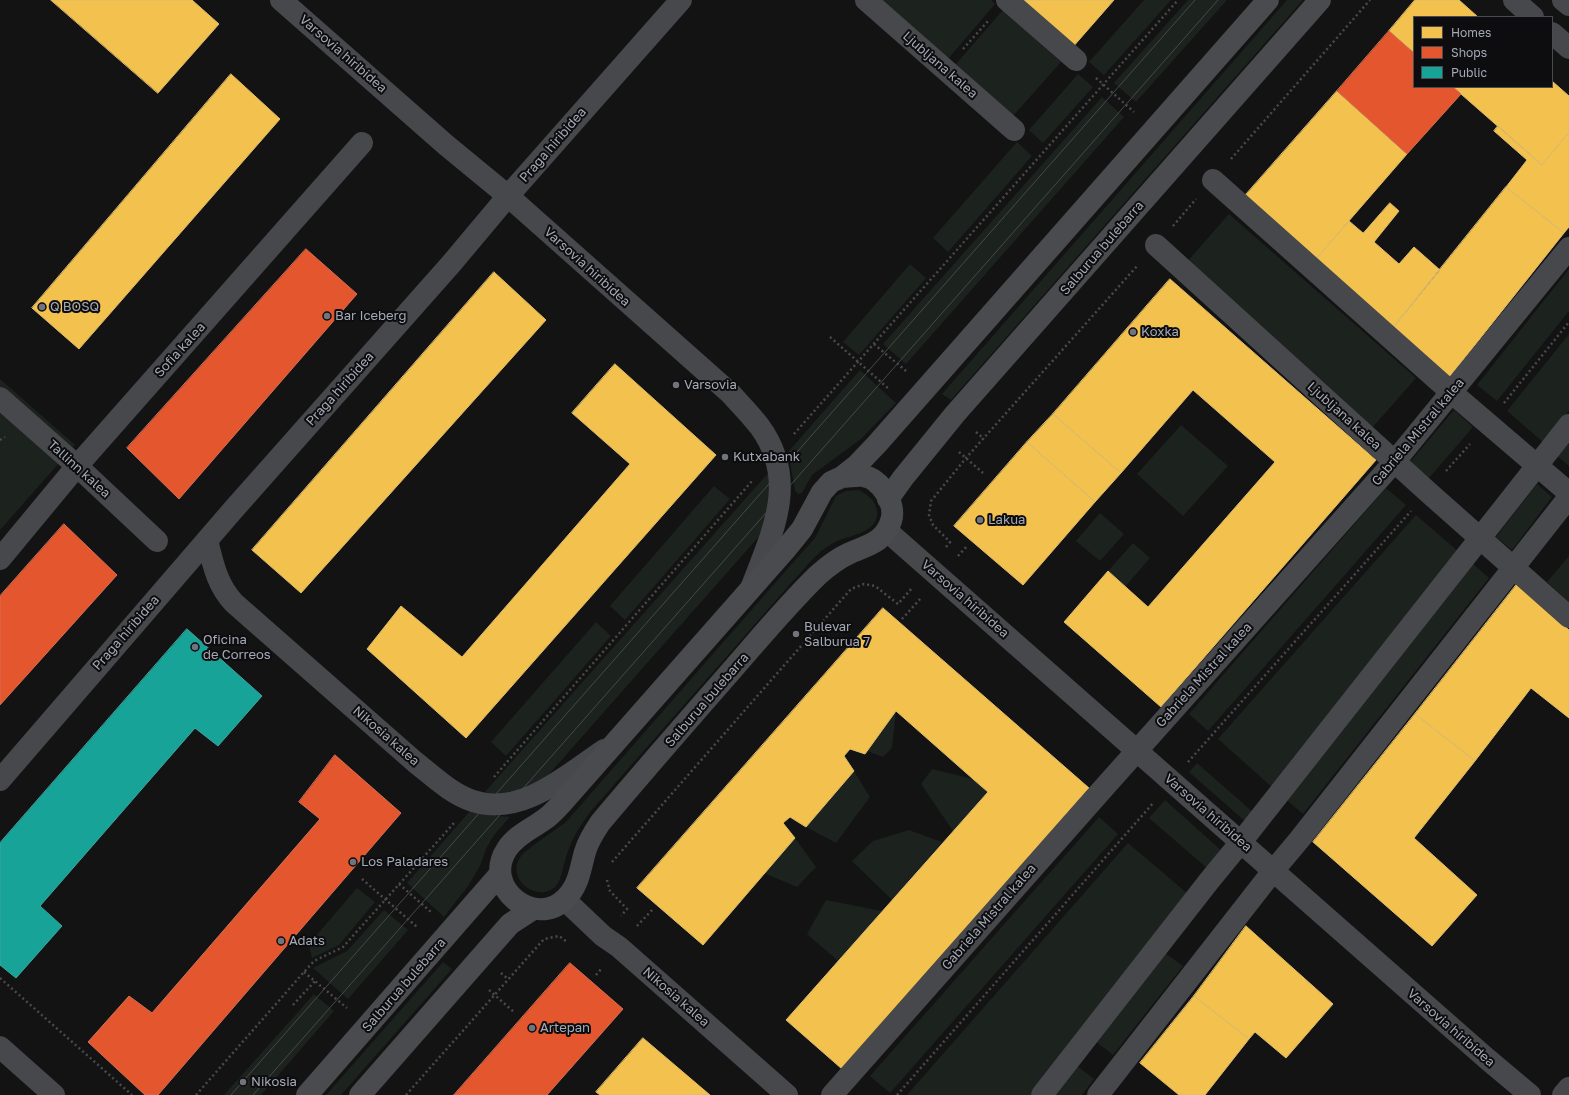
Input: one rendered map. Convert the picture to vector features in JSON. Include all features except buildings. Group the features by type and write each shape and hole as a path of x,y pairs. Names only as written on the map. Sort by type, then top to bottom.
{"main road":[{"name":"Salburua bulebarra","path":"307,1095 500,874 502,862 507,849 516,840 546,819 561,804 802,529 822,492 831,482 842,477 856,466 877,444 1268,0"},
{"name":"Salburua bulebarra","path":"888,499 903,478 951,419 1320,0"},
{"path":"842,477 864,476 875,481 883,489 892,510 892,519 887,531"},
{"name":"Salburua bulebarra","path":"565,900 575,887 585,852 591,837 600,823 775,621 818,575 848,554 876,542 887,531"},
{"path":"500,874 504,887 519,904 533,908 550,908 565,900"},
{"path":"360,1095 510,924 533,908"}],"street":[{"name":"Varsovia hiribidea","path":"281,0 446,145 508,196 730,393 760,428 775,455 780,473 781,496 776,523 751,589"},
{"name":"Praga hiribidea","path":"0,780 207,540 451,264 508,196 681,0"},
{"name":"Ljubljana kalea","path":"866,0 1014,130"},
{"path":"1007,0 1076,60"},
{"path":"1514,0 1533,16"},
{"path":"1563,0 1569,5"},
{"path":"1553,34 1569,48"},
{"name":"Sofia kalea","path":"0,559 77,466 362,143"},
{"path":"1212,180 1451,392 1569,493"},
{"name":"Ljubljana kalea","path":"1156,245 1512,568 1569,617"},
{"name":"Gabriela Mistral kalea","path":"832,1095 1395,461 1569,248"},
{"name":"Tallinn kalea","path":"0,398 77,466 157,541"},
{"path":"1042,1095 1569,425"},
{"path":"1098,1095 1569,497"},
{"name":"Varsovia hiribidea","path":"887,531 1171,782 1530,1095"},
{"name":"Nikosia kalea","path":"207,540 216,575 224,593 234,603 445,787 473,801 498,804 523,800 544,791 617,741"},
{"name":"Nikosia kalea","path":"565,900 604,936 619,947 787,1095"},
{"path":"0,1047 54,1095"},
{"path":"1563,1095 1569,1088"}],"path":[{"path":"945,69 1007,0"},
{"path":"196,1095 314,962 344,947 775,455 1178,0"},
{"path":"1076,60 1136,114"},
{"path":"897,1095 1171,782 1488,424 1569,322"},
{"path":"304,972 348,1009 344,1014"},
{"path":"0,978 132,1095"},
{"path":"293,1005 315,981"}],"shaded area":[{"path":"881,0 991,0 995,4 948,59"},
{"path":"1144,0 1171,0 1104,75 1089,62"},
{"path":"1188,0 1227,0 1136,102 1114,83"},
{"path":"1287,0 1303,0 951,400 942,394"},
{"path":"1003,10 1061,62 1013,116 955,65"},
{"path":"1078,74 1093,87 1043,143 1029,130"},
{"path":"1102,97 1124,117 906,364 883,344"},
{"path":"1017,142 1032,156 948,252 933,238"},
{"path":"1229,214 1416,378 1372,428 1185,264"},
{"path":"910,264 926,278 859,355 843,342"},
{"path":"1569,269 1569,311 1497,401 1477,385"},
{"path":"1569,334 1569,411 1544,443 1507,411"},
{"path":"860,370 896,403 861,439 812,475 802,493 798,494 795,491 788,452"},
{"path":"0,379 75,445 0,530"},
{"path":"1454,410 1473,427 1429,478 1410,462"},
{"path":"1181,425 1228,466 1183,516 1137,474"},
{"path":"1569,434 1569,466 1554,453"},
{"path":"770,471 772,487 762,533 543,781 514,795 483,794"},
{"path":"1537,484 1552,497 1512,550 1496,537"},
{"path":"714,486 730,499 625,620 610,606"},
{"path":"1386,488 1406,505 1208,731 1189,714"},
{"path":"859,490 875,503 877,517 870,528 864,532 837,541 815,557 591,811 574,838 568,851 558,884 546,892 531,890 524,886 519,879 517,872 517,864 521,856 565,823 815,538 836,496 846,491"},
{"path":"1100,513 1124,534 1100,561 1076,541"},
{"path":"1416,515 1459,552 1273,788 1218,739"},
{"path":"1133,543 1150,558 1125,587 1108,571"},
{"path":"1569,556 1569,602 1547,582"},
{"path":"1472,563 1489,578 1303,814 1283,797"},
{"path":"596,622 611,636 506,756 491,742"},
{"path":"896,711 892,748 883,757 867,751"},
{"path":"1197,763 1254,813 1246,822 1189,772"},
{"path":"932,769 973,779 988,792 953,831 921,784"},
{"path":"854,771 870,797 836,843 806,827"},
{"path":"1165,800 1223,852 1208,869 1149,818"},
{"path":"470,811 486,815 510,817 494,835 486,849 480,866 468,886 444,917 407,883"},
{"path":"1099,817 1118,834 890,1093 870,1076"},
{"path":"909,830 942,842 892,900 852,861 873,841"},
{"path":"795,838 816,867 797,887 764,873"},
{"path":"1128,843 1188,894 1031,1095 907,1095"},
{"path":"357,888 375,902 339,945 312,958 309,944"},
{"path":"826,900 882,911 838,961 807,934"},
{"path":"384,910 408,930 348,999 313,968 347,951"},
{"path":"1165,953 1183,966 1113,1055 1095,1041"},
{"path":"443,962 452,969 341,1095 326,1095"},
{"path":"314,994 334,1011 261,1095 224,1095"},
{"path":"1076,1065 1094,1079 1082,1095 1052,1095"}],"tram line":[{"path":"231,1095 1195,0"},
{"path":"253,1095 1218,0"}],"place":[{"name":"Q BOSQ","path":"42,307"},
{"name":"Bar Iceberg","path":"327,316"},
{"name":"Koxka","path":"1133,332"},
{"name":"Varsovia","path":"676,385"},
{"name":"Kutxabank","path":"725,457"},
{"name":"Lakua","path":"980,520"},
{"name":"Bulevar Salburua 7","path":"796,634"},
{"name":"Oficina de Correos","path":"195,647"},
{"name":"Los Paladares","path":"353,862"},
{"name":"Adats","path":"281,941"},
{"name":"Artepan","path":"532,1028"},
{"name":"Nikosia","path":"243,1082"}]}
